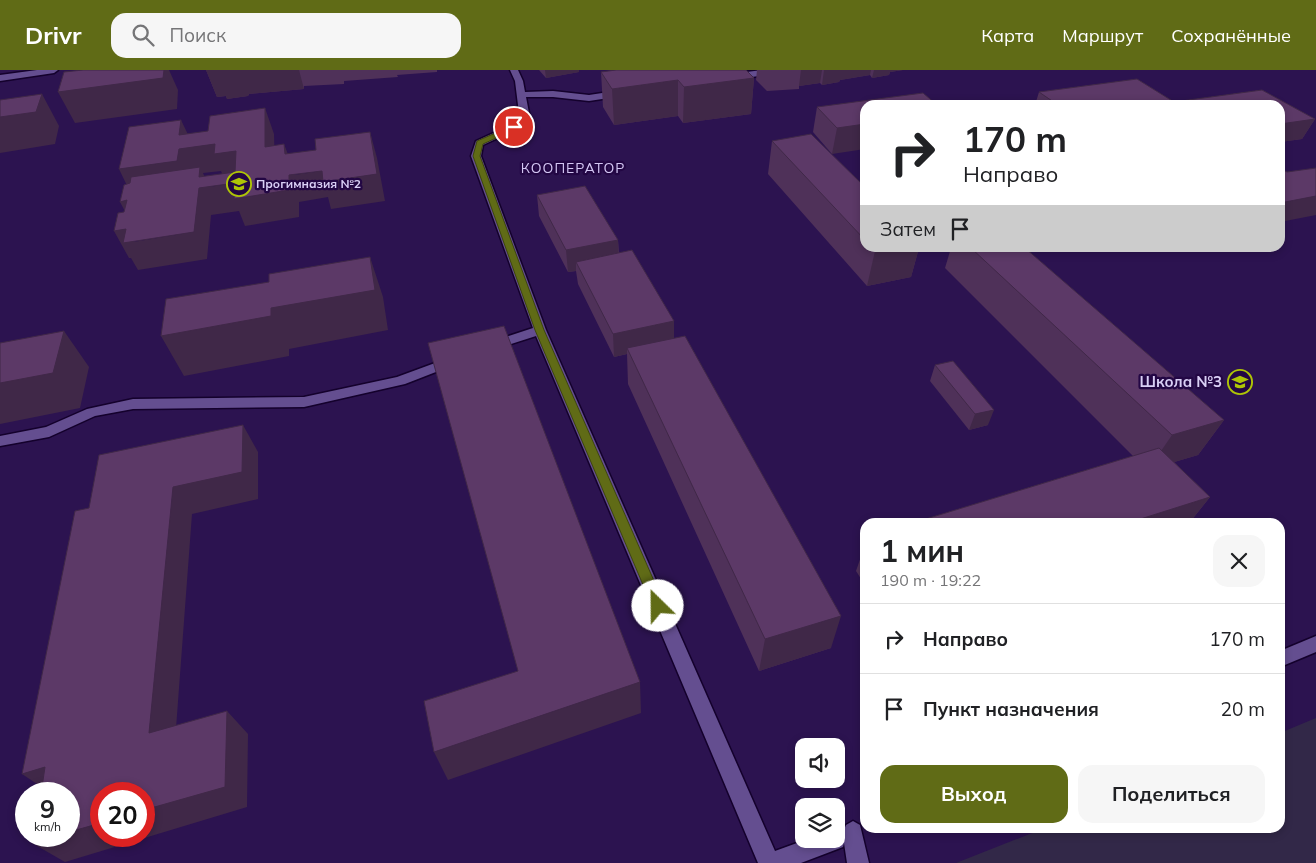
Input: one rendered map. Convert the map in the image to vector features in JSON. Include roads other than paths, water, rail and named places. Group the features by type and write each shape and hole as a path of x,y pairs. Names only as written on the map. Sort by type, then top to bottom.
{"street":[{"path":"0,78 54,70"},
{"path":"514,70 519,81 524,113 514,127 479,143 476,156 540,330 771,863 848,834 858,863"},
{"path":"721,79 779,70"},
{"path":"521,95 553,94 589,98 627,92"},
{"path":"0,441 49,432 92,412 133,404 304,402 400,381 540,330"},
{"path":"1285,656 1316,644"}],"place":[{"name":"Прогимназия №2","path":"239,184"},
{"name":"Школа №3","path":"1240,382"}],"district":[{"name":"КООПЕРАТОР","path":"573,168"}]}
